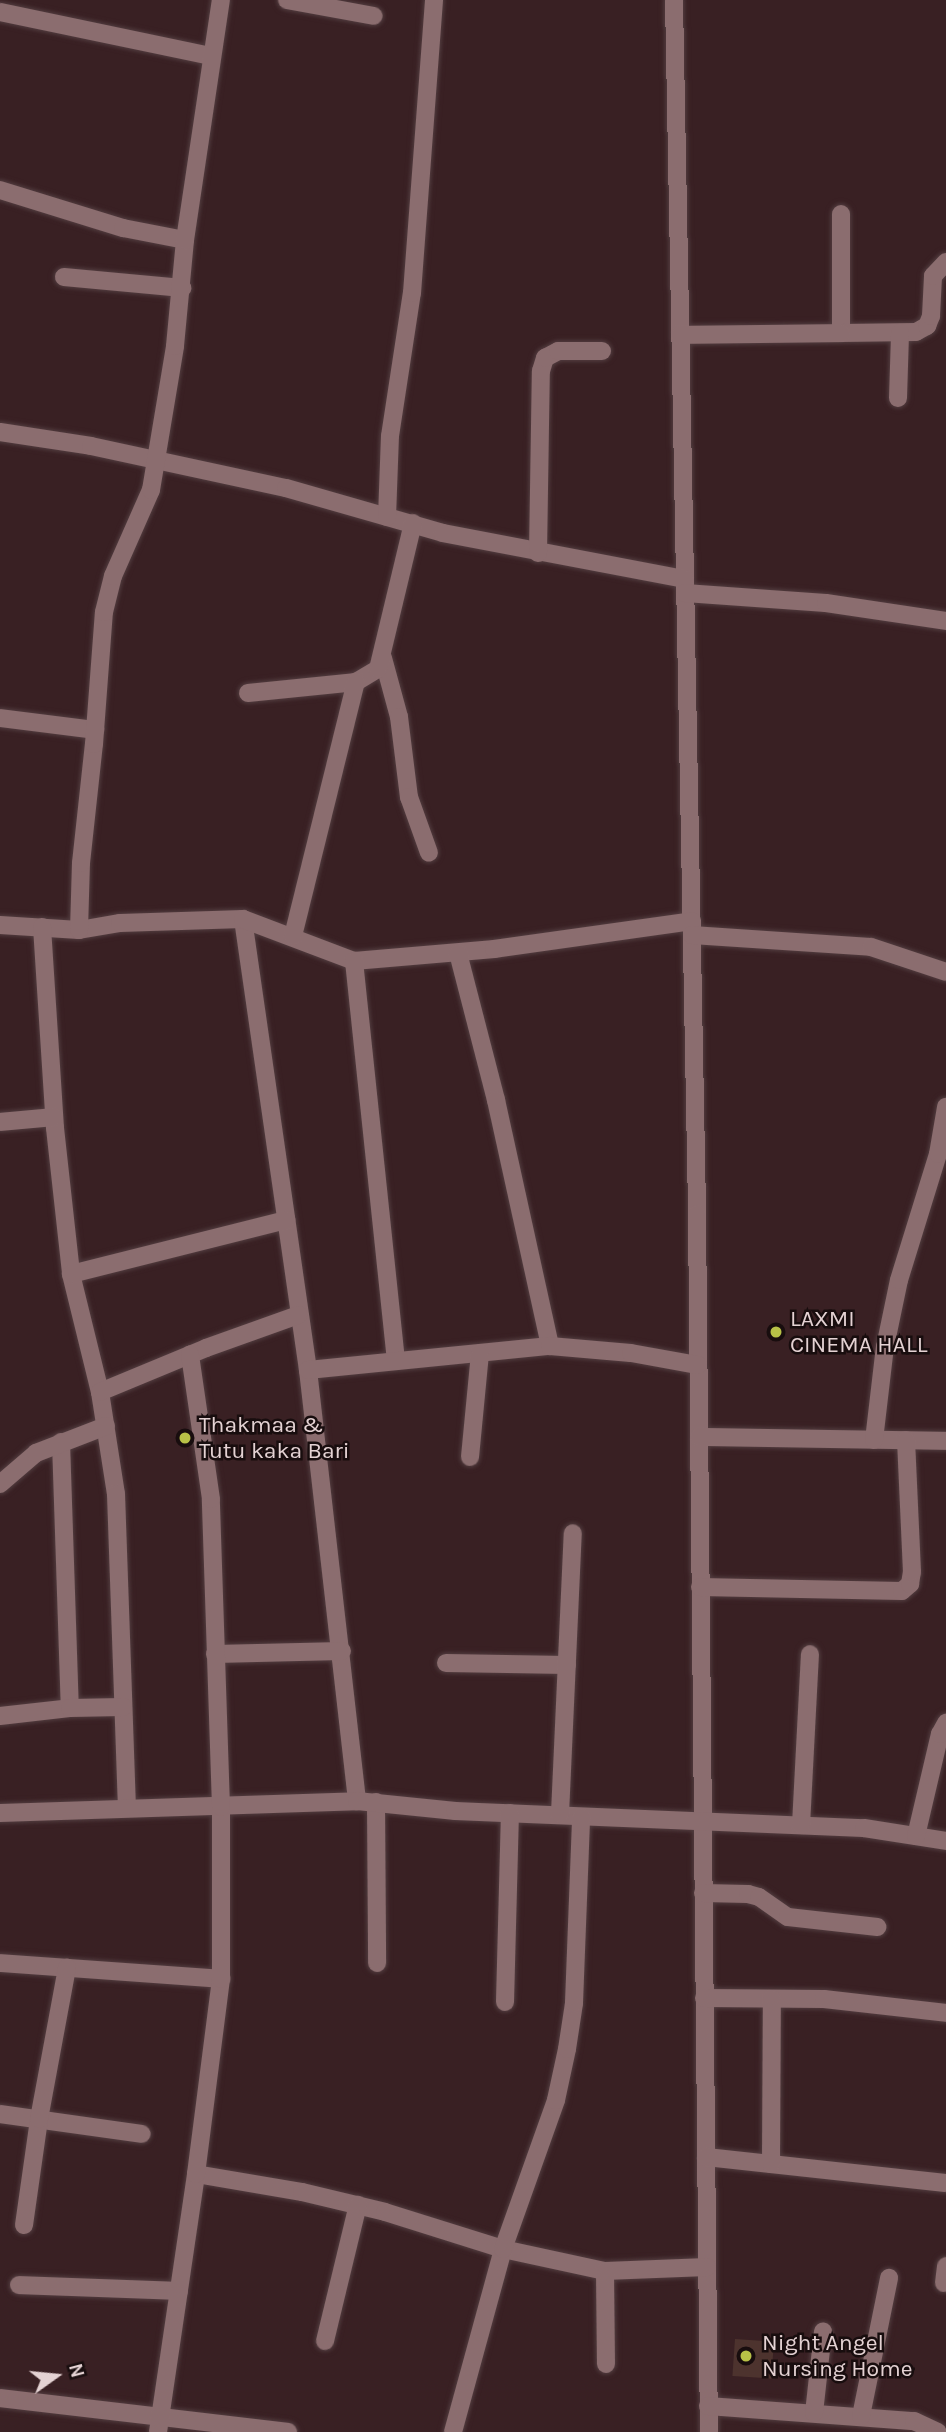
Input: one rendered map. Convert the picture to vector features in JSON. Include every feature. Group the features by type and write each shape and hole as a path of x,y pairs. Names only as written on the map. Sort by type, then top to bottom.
{"street":[{"path":"79,930 81,863 104,612 113,576 151,490 182,288 185,240 220,0"},
{"path":"287,0 374,16"},
{"path":"387,517 390,436 412,293 434,0"},
{"path":"674,0 692,928 709,2432"},
{"path":"0,12 211,56"},
{"path":"0,190 67,208 124,228 185,240"},
{"path":"841,214 841,333"},
{"path":"680,335 916,332 927,326 931,316 933,276 946,262"},
{"path":"64,277 182,288"},
{"path":"898,398 900,333"},
{"path":"538,553 541,372 545,358 558,351 602,351"},
{"path":"0,432 91,446 286,488 443,533 685,586 946,621"},
{"path":"248,693 356,682 370,676 383,658 413,523"},
{"path":"383,658 399,717 409,797 429,853"},
{"path":"293,936 356,682"},
{"path":"0,718 95,730"},
{"path":"0,925 79,930 120,923 243,919 354,961 458,953 692,928 871,947 946,972"},
{"path":"243,919 308,1370 357,1801"},
{"path":"42,928 54,1117 71,1274 100,1392 116,1494 127,1808"},
{"path":"458,953 496,1100 550,1346"},
{"path":"354,961 396,1361"},
{"path":"874,1440 888,1333 900,1280 938,1154 946,1107"},
{"path":"0,1122 54,1117"},
{"path":"71,1274 286,1220"},
{"path":"100,1392 190,1354 298,1315"},
{"path":"308,1370 550,1346 631,1353 698,1365"},
{"path":"470,1457 480,1353"},
{"path":"159,2425 196,2174 220,1979 221,1807 211,1499 190,1354"},
{"path":"0,1483 36,1453 106,1426"},
{"path":"699,1437 946,1441"},
{"path":"700,1587 902,1591 910,1584 912,1572 906,1440"},
{"path":"61,1442 69,1708"},
{"path":"560,1814 573,1533"},
{"path":"215,1654 342,1651"},
{"path":"801,1825 810,1654"},
{"path":"446,1663 567,1665"},
{"path":"0,1716 69,1708 123,1707"},
{"path":"916,1836 940,1734 946,1723"},
{"path":"0,1813 357,1801 455,1811 864,1828 946,1842"},
{"path":"376,1802 377,1963"},
{"path":"505,2002 510,1813"},
{"path":"453,2432 503,2249 556,2100 567,2049 574,2003 581,1817"},
{"path":"703,1893 748,1894 788,1917 877,1927"},
{"path":"0,1963 220,1979"},
{"path":"24,2225 39,2119 67,1968"},
{"path":"704,1998 824,1999 946,2013"},
{"path":"771,2164 772,1999"},
{"path":"0,2114 142,2134"},
{"path":"706,2157 946,2183"},
{"path":"196,2174 302,2192 358,2205 503,2249 606,2271 707,2267"},
{"path":"325,2341 358,2205"},
{"path":"606,2271 606,2364"},
{"path":"861,2416 889,2278"},
{"path":"19,2285 179,2291"},
{"path":"814,2413 822,2331"},
{"path":"0,2398 159,2425 288,2432"},
{"path":"709,2406 914,2421 938,2432"}],"building":[{"path":"735,2339 774,2342 771,2379 732,2376"}],"place":[{"name":"LAXMI CINEMA HALL","path":"776,1332"},
{"name":"Thakmaa & Tutu kaka Bari","path":"185,1438"},
{"name":"Night Angel Nursing Home","path":"746,2356"}]}
